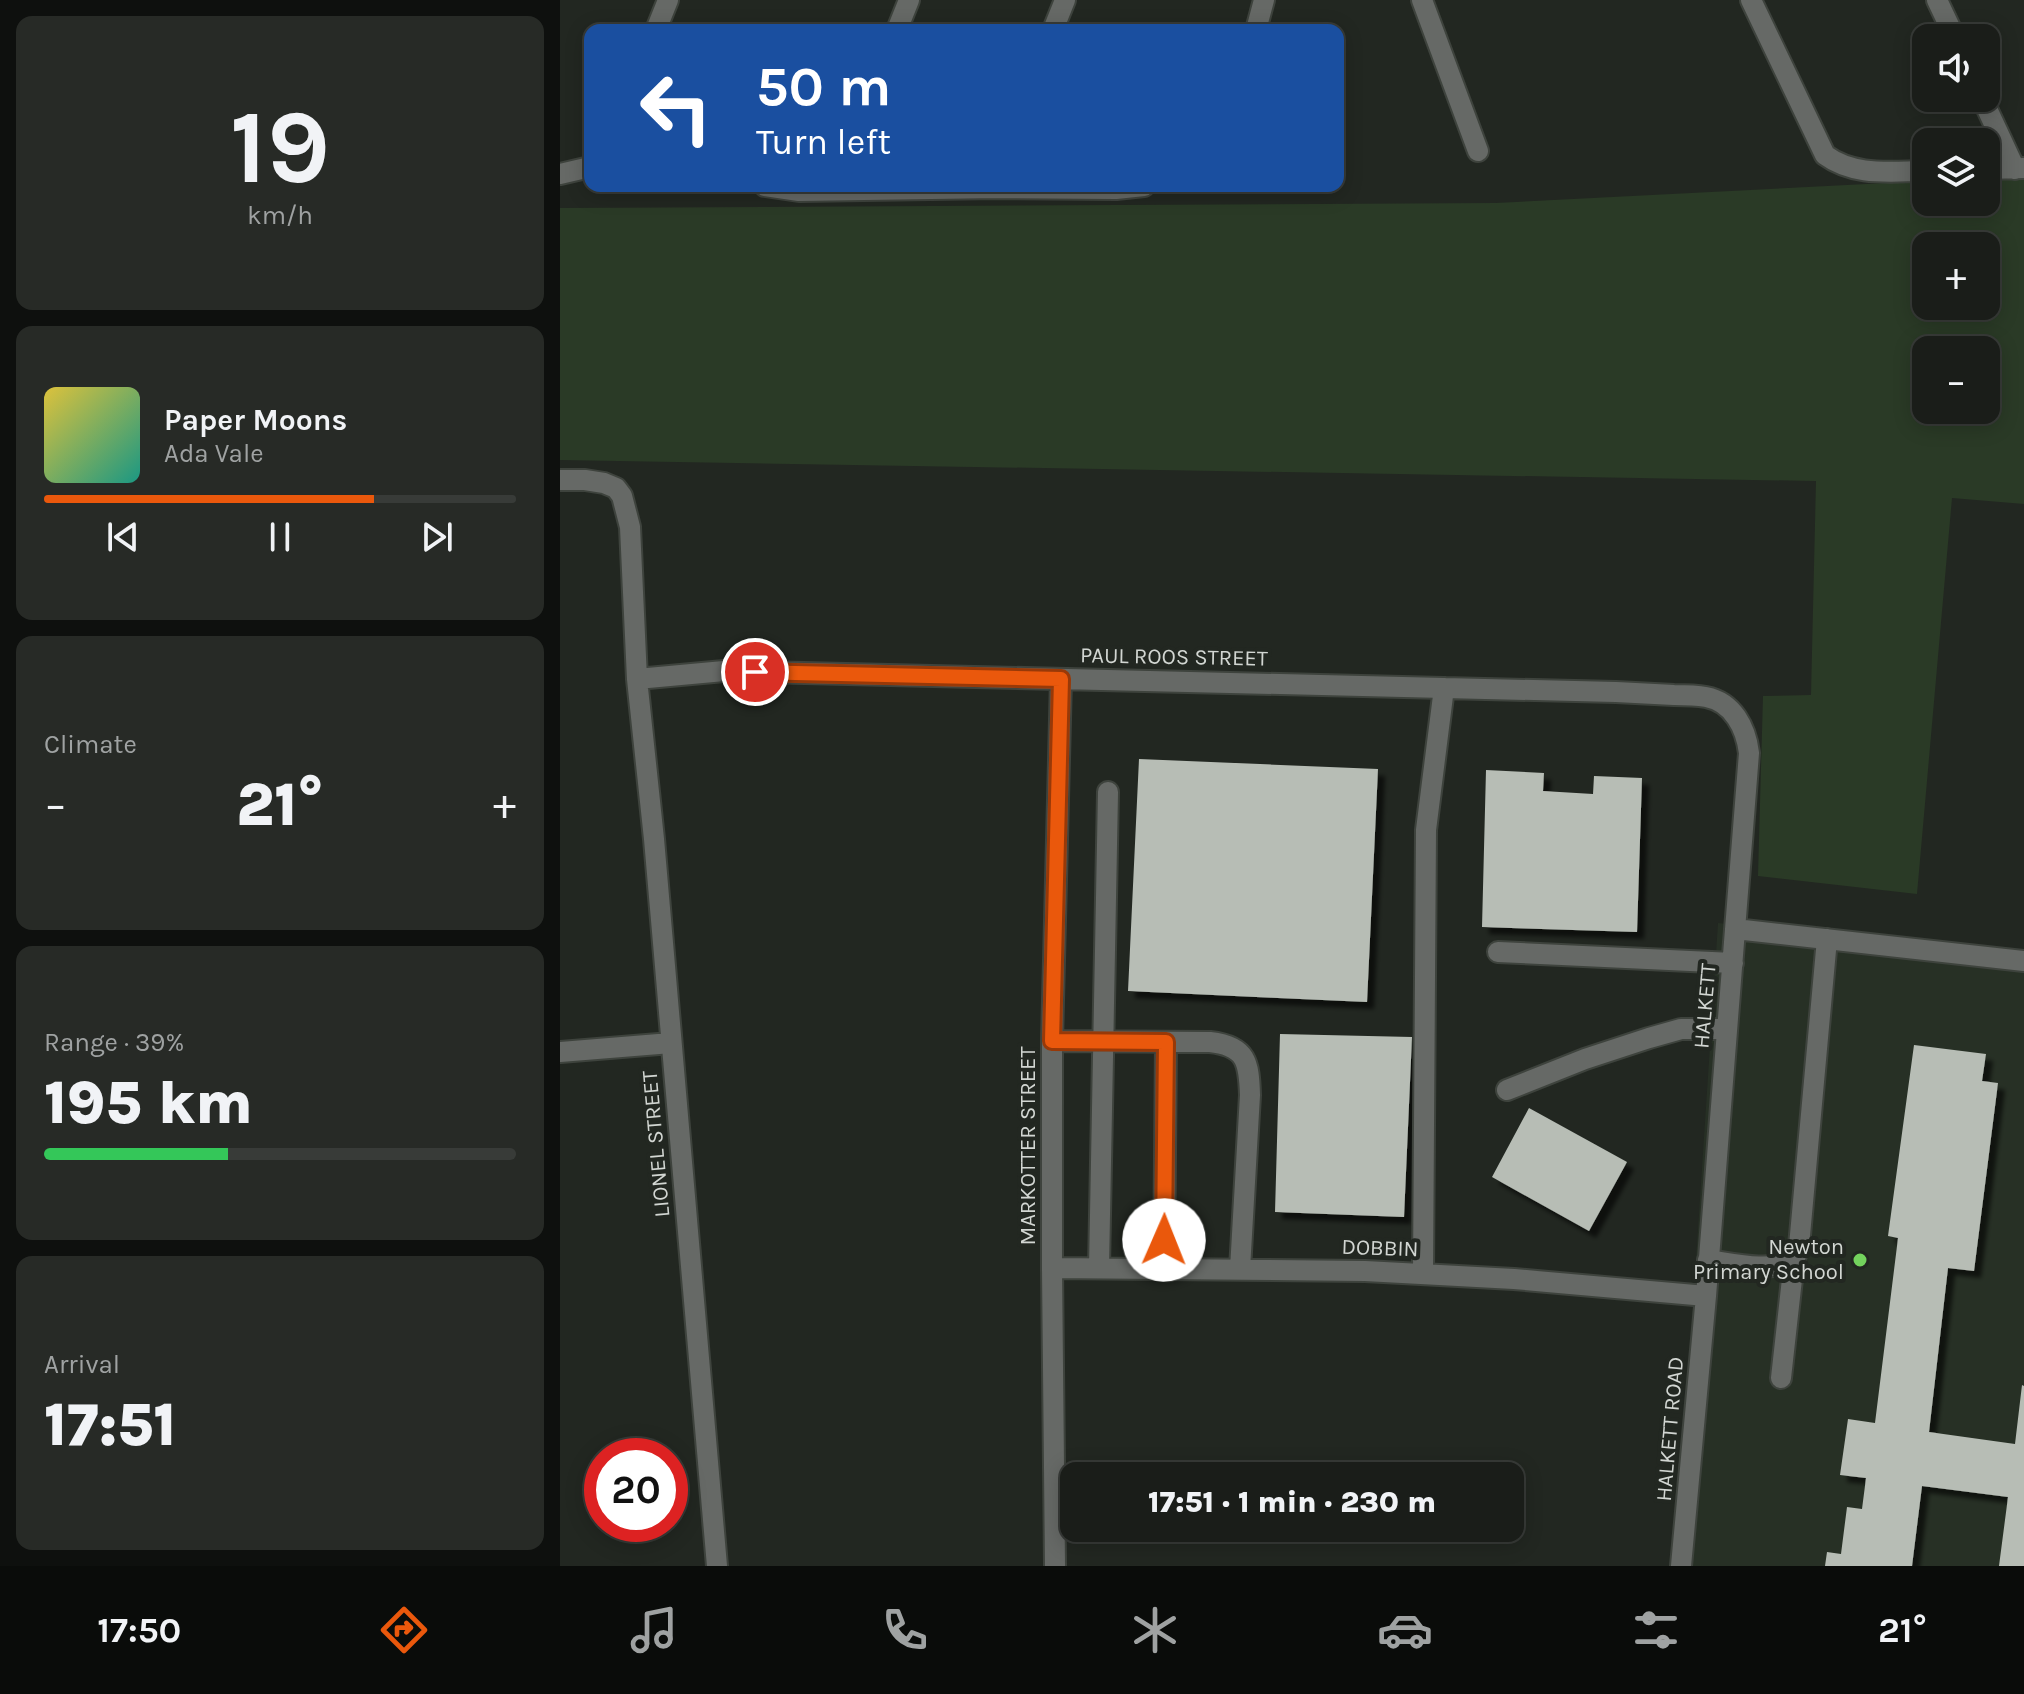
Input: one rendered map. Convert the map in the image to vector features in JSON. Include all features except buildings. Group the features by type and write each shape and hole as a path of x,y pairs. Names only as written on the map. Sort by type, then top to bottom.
{"street":[{"path":"658,24 668,0"},
{"path":"899,24 909,0"},
{"path":"1055,24 1065,0"},
{"path":"1258,24 1264,0"},
{"path":"1422,0 1478,151"},
{"path":"1751,0 1825,155 1836,163 1869,172 1912,171"},
{"path":"1937,0 1948,24"},
{"path":"1989,112 2019,169"},
{"path":"560,174 584,168"},
{"path":"560,480 604,483 616,488 622,496 630,527 637,679"},
{"name":"PAUL ROOS STREET","path":"637,679 724,671 1616,692 1707,697 1723,703 1740,721"},
{"name":"LIONEL STREET","path":"637,679 654,839 717,1566"},
{"name":"MARKOTTER STREET","path":"1055,1566 1052,1041 1061,679"},
{"path":"1423,1274 1426,830 1444,688"},
{"name":"HALKETT","path":"1706,1296 1749,753 1740,721"},
{"path":"1099,1268 1108,792"},
{"path":"1735,929 2024,961"},
{"path":"1781,1378 1794,1261 1799,1246 1827,939"},
{"path":"1498,952 1733,963"},
{"path":"1507,1090 1585,1059 1681,1029 1727,1029"},
{"path":"1052,1041 1224,1043 1245,1058 1250,1095 1240,1269"},
{"path":"1164,1268 1166,1042"},
{"path":"560,1052 671,1043"},
{"path":"1708,1260 1746,1266 1782,1266 1794,1261"},
{"name":"DOBBIN","path":"1052,1268 1365,1271 1514,1279 1706,1296"},
{"name":"HALKETT ROAD","path":"1681,1566 1706,1296"}],"shaded area":[{"name":"Newton Primary School","path":"1718,923 2024,955 2024,1566 1676,1566"}],"green space":[{"path":"2024,176 2024,504 1952,498 1917,894 1758,876 1763,696 1811,695 1816,481 560,460 560,208 1496,203 1912,182 1912,216 2000,216 2000,177"}],"place":[{"name":"Newton Primary School","path":"1860,1260"}],"route":[{"path":"755,672 1061,679 1052,1041 1166,1042 1164,1240"}]}
